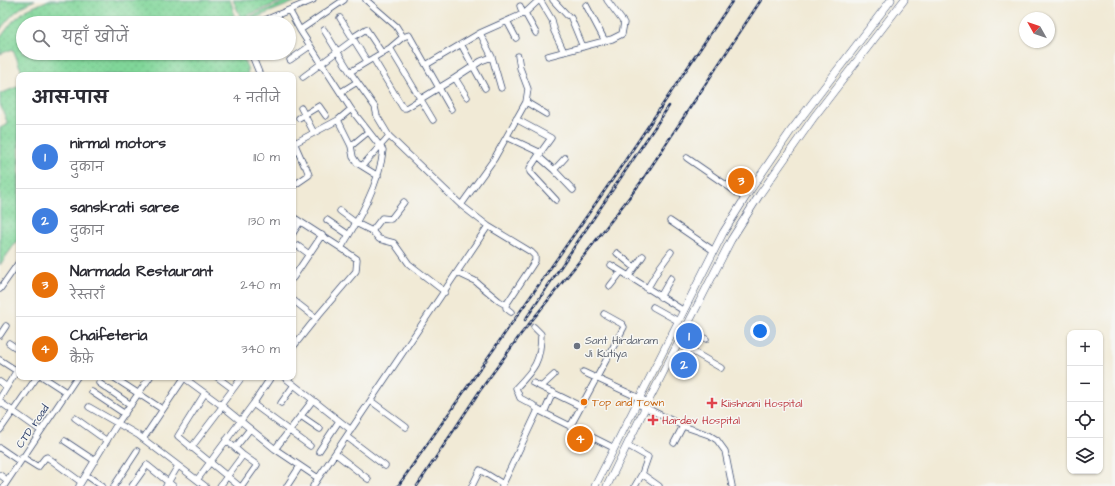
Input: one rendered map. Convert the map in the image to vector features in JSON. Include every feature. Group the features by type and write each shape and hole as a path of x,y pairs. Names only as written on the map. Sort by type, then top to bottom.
{"main road":[{"path":"595,486 723,233 790,132 891,0"},
{"path":"607,486 646,405 731,240 760,194 814,117 904,0"}],"street":[{"path":"275,16 314,0"},
{"path":"300,30 344,0"},
{"path":"366,0 396,26 403,38"},
{"path":"426,65 480,33 524,14 539,0 552,20 554,29 564,52"},
{"path":"553,0 569,17 583,47"},
{"path":"548,56 583,47 622,34 624,23 607,0"},
{"path":"586,4 605,40"},
{"path":"520,6 536,33"},
{"path":"289,10 292,16"},
{"path":"340,18 367,61"},
{"path":"507,21 516,38"},
{"path":"296,23 351,109 368,132 381,146 383,151 378,176 356,223 341,248"},
{"path":"324,30 350,72 375,107 377,116 389,136 461,206 488,226 531,252 535,256 535,260 506,305"},
{"path":"303,77 364,30 367,30 382,52"},
{"path":"480,33 492,57 501,88"},
{"path":"350,72 409,35 451,109"},
{"path":"461,44 485,88"},
{"path":"296,56 310,46"},
{"path":"390,48 433,120"},
{"path":"461,206 494,159 526,102 528,89 520,68 518,56"},
{"path":"373,58 402,108 439,88 481,61 492,57"},
{"path":"254,60 259,72"},
{"path":"455,78 467,97"},
{"path":"341,92 357,82"},
{"path":"526,102 546,114"},
{"path":"298,118 319,106 326,116"},
{"path":"301,108 314,133"},
{"path":"296,141 338,120 351,109"},
{"path":"516,119 551,138 530,168 530,172 556,200"},
{"path":"338,120 351,146 353,156 357,163 378,176"},
{"path":"351,146 368,132"},
{"path":"362,166 389,136"},
{"path":"507,137 539,155 573,190"},
{"path":"296,146 309,175 296,184"},
{"path":"554,170 565,158"},
{"path":"687,158 745,198"},
{"path":"372,230 382,218 388,219 392,217 404,202"},
{"path":"340,211 356,223 372,230 379,239 394,243 410,264 445,292"},
{"path":"296,219 357,259 356,271 296,343"},
{"path":"328,220 349,235"},
{"path":"670,221 714,251"},
{"path":"296,228 300,222"},
{"path":"314,486 488,226"},
{"path":"296,271 322,235"},
{"path":"298,246 309,254"},
{"path":"647,289 660,267 672,252"},
{"path":"617,253 634,267"},
{"path":"628,277 643,256"},
{"path":"611,265 684,311"},
{"path":"0,289 16,266"},
{"path":"458,272 476,281 499,301 506,305 506,308 511,312"},
{"path":"610,286 621,272"},
{"path":"660,297 671,278"},
{"path":"296,303 316,318"},
{"path":"653,307 678,321"},
{"path":"570,427 624,327 622,324 604,314"},
{"path":"0,335 6,326"},
{"path":"534,327 541,334 538,361 516,388 520,398 533,405 538,410 614,448"},
{"path":"686,328 706,339"},
{"path":"9,343 16,348"},
{"path":"678,343 721,368"},
{"path":"0,360 16,368"},
{"path":"0,398 16,372"},
{"path":"583,372 683,426 709,435 717,440 725,451 732,486"},
{"path":"541,387 554,375"},
{"path":"0,430 35,380"},
{"path":"48,380 66,392"},
{"name":"CTD road","path":"4,486 75,380"},
{"path":"117,380 162,410"},
{"path":"0,448 38,467 44,458 47,457 80,484 117,424 148,380"},
{"path":"143,439 183,380"},
{"path":"187,380 222,406 275,449 318,478"},
{"path":"221,380 233,389"},
{"path":"191,448 222,406 238,380"},
{"path":"197,480 253,404 268,380"},
{"path":"288,380 351,430"},
{"path":"0,382 7,387"},
{"path":"99,383 131,405"},
{"path":"533,383 580,406"},
{"path":"281,403 294,385"},
{"path":"92,392 125,414"},
{"path":"544,413 553,392"},
{"path":"205,393 178,436 238,486"},
{"path":"275,449 313,400"},
{"path":"371,401 406,427"},
{"path":"0,402 41,431"},
{"path":"253,404 310,446"},
{"path":"89,407 143,439 205,486"},
{"path":"472,486 480,470 502,485 538,410"},
{"path":"301,416 320,429"},
{"path":"75,418 107,441"},
{"path":"319,451 339,421"},
{"path":"674,443 683,426"},
{"path":"235,448 250,429"},
{"path":"347,437 384,466"},
{"path":"226,440 257,465 242,486"},
{"path":"65,441 95,461"},
{"path":"628,445 648,457 642,474 635,486"},
{"path":"114,486 137,451"},
{"path":"336,454 368,479"},
{"path":"220,486 243,455"},
{"path":"132,486 147,465 169,485 178,466"},
{"path":"287,486 300,466"},
{"path":"642,474 659,486"},
{"path":"0,475 7,480"},
{"path":"86,475 102,486"}],"green space":[{"path":"0,0 35,0 24,5 15,12 0,30"},
{"path":"49,0 230,0 234,16 19,16 26,10"},
{"path":"233,0 284,0 246,16 240,16"},
{"path":"289,0 299,0 260,16 251,16"},
{"path":"16,18 16,57 13,49 0,54 0,38"},
{"path":"17,60 244,60 248,70 248,72 22,72"},
{"path":"16,87 16,242 0,265 0,128 8,124 0,104 0,94"}],"railway":[{"path":"398,486 612,180 733,0"},
{"path":"417,486 479,392 521,334 641,182 761,0"},
{"path":"525,320 669,106"}],"place":[{"name":"Narmada Restaurant","path":"741,181"},
{"name":"nirmal motors","path":"689,336"},
{"name":"Sant Hirdaram Ji Kutiya","path":"577,346"},
{"name":"sanskrati saree","path":"684,365"},
{"name":"Top and Town","path":"584,402"},
{"name":"Kiishnani Hospital","path":"712,403"},
{"name":"Hardev Hospital","path":"653,420"},
{"name":"Chaifeteria","path":"580,439"}]}
